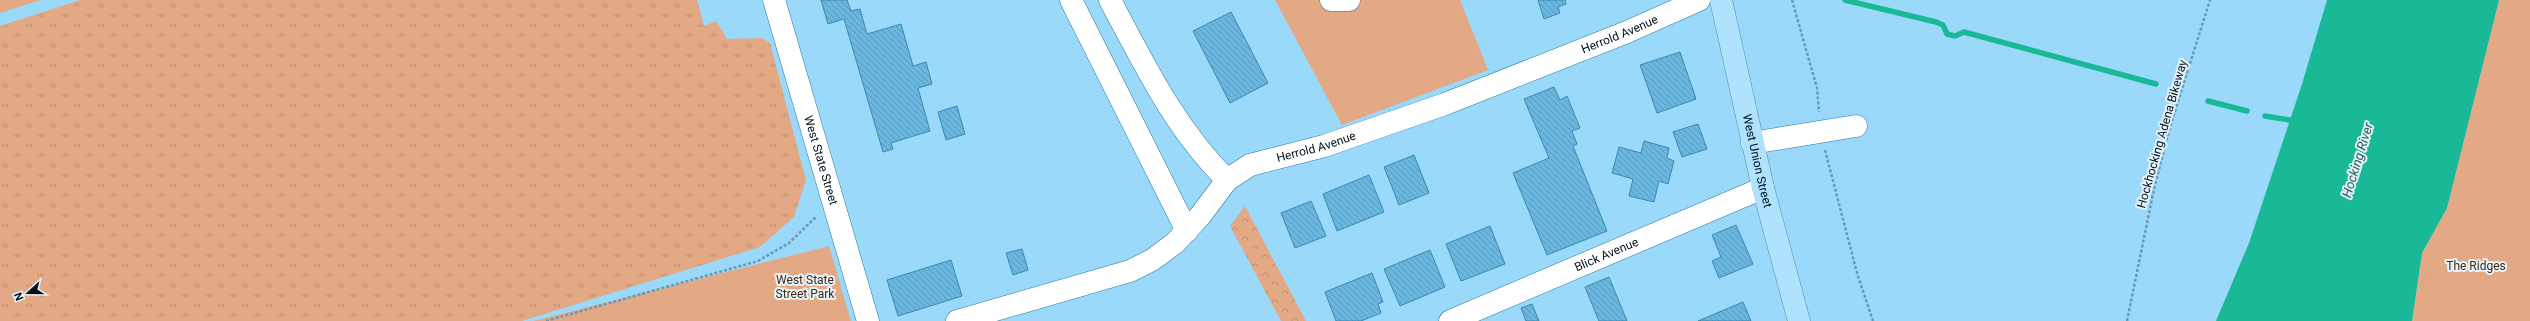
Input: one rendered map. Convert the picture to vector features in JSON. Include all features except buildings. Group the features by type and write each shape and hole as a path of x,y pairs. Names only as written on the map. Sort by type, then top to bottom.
{"main road":[{"name":"West Union Street","path":"1721,0 1752,143 1799,321"}],"street":[{"name":"West State Street","path":"774,0 835,204 868,321"},
{"path":"1071,0 1187,231"},
{"path":"1110,0 1177,122 1207,160 1227,180"},
{"path":"1331,0 1349,0"},
{"name":"Herrold Avenue","path":"957,321 1130,271 1163,252 1187,231 1227,180 1250,165 1324,146 1446,104 1628,32 1699,0"},
{"path":"1752,143 1821,133 1856,126"},
{"name":"Blick Avenue","path":"1450,321 1763,188"}],"path":[{"path":"1792,0 1816,88 1821,133 1838,205 1873,321"},
{"name":"Hockhocking Adena Bikeway","path":"2127,321 2156,181 2210,0"},
{"path":"546,321 758,261 789,243 825,208 835,204"}],"green space":[{"path":"0,0 41,0 0,13"},
{"path":"80,0 697,0 704,26 716,21 727,39 762,38 770,43 806,180 794,217 760,247 522,321 0,321 0,26"},
{"path":"1275,0 1460,0 1488,70 1342,125"},
{"name":"The Ridges","path":"2499,0 2530,0 2530,321 2412,321 2422,253 2447,208"},
{"path":"1245,206 1306,321 1281,321 1230,226"},
{"name":"West State Street Park","path":"829,246 851,321 533,321"}],"water":[{"name":"Hocking River","path":"2327,0 2499,0 2447,208 2422,253 2412,321 2216,321 2249,243 2302,84"}],"waterway":[{"path":"1845,0 1936,22 1943,25 1947,34 1955,36 1964,32 2156,84"},
{"path":"2208,101 2247,111"},
{"path":"2265,116 2296,121"}]}
